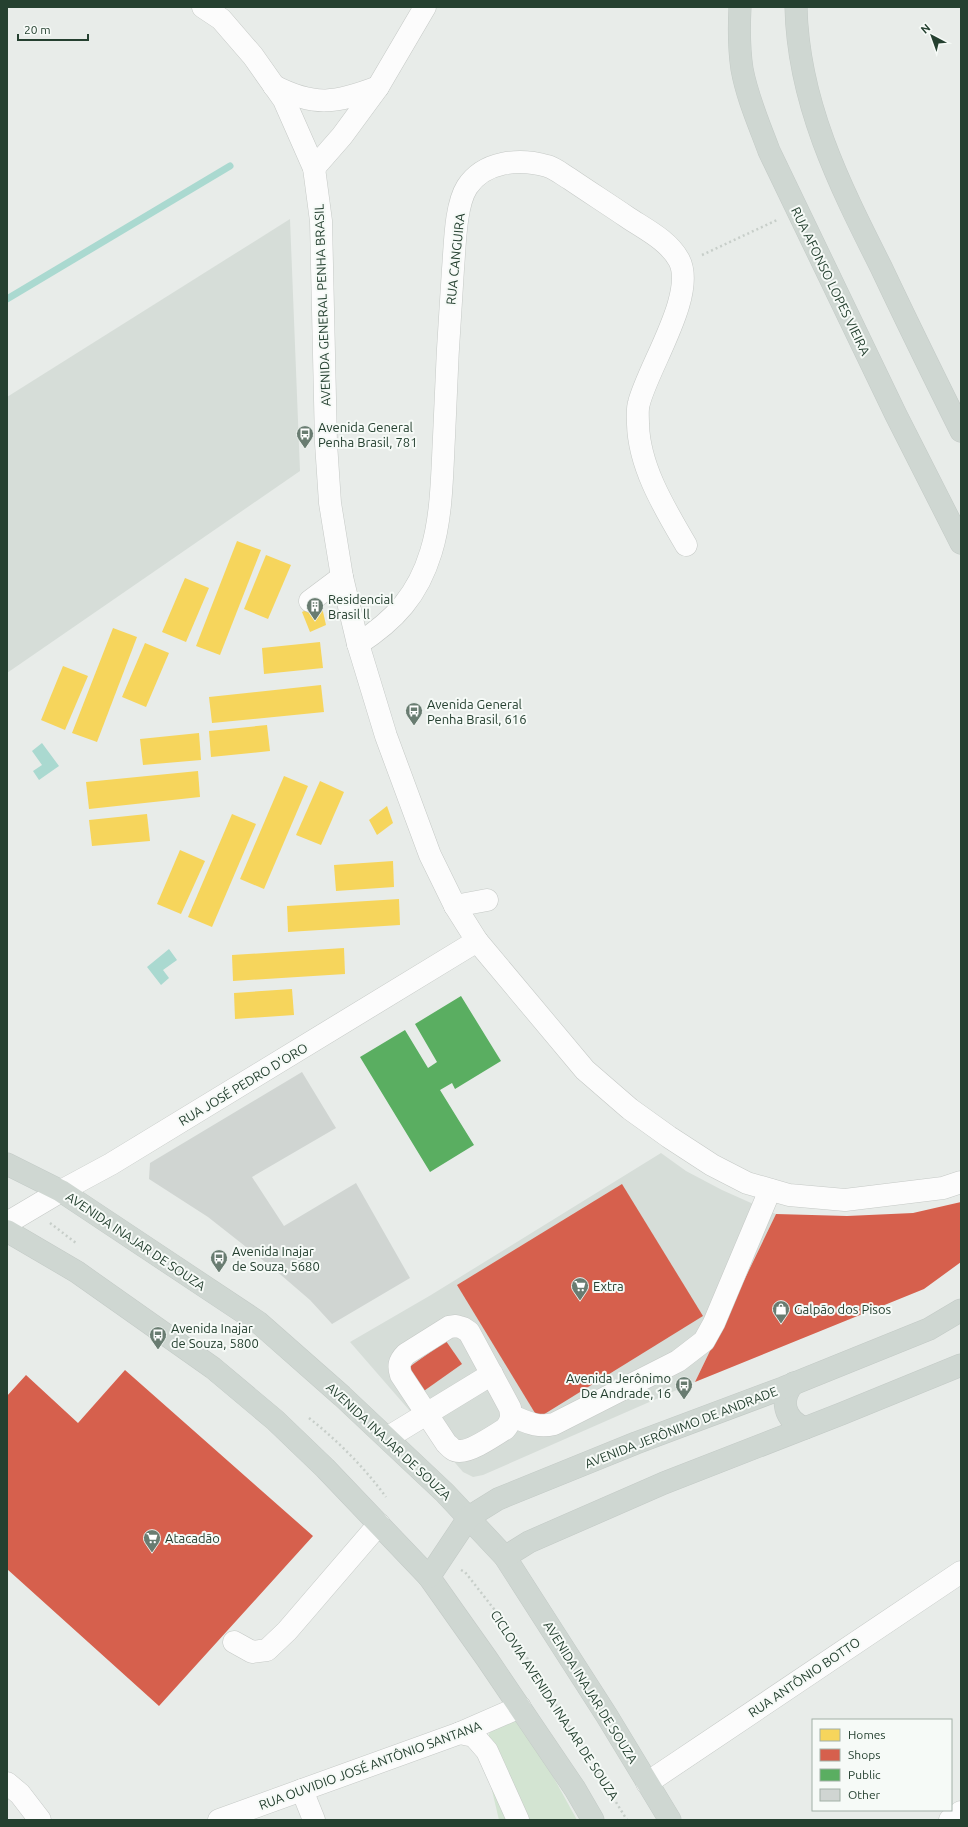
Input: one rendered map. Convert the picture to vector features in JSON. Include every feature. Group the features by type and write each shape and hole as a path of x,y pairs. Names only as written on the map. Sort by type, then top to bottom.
{"main road":[{"name":"RUA AFONSO LOPES VIEIRA","path":"740,7 739,25 742,69 752,107 769,151 896,414 961,543"},
{"path":"796,7 800,59 810,102 823,143 842,189 961,431"},
{"name":"AVENIDA INAJAR DE SOUZA","path":"7,1164 61,1191 258,1322 342,1396 469,1517 506,1557 607,1716 670,1820"},
{"path":"7,1231 77,1272 213,1368 275,1420 379,1524 429,1578 520,1707 575,1789 593,1820"},
{"name":"AVENIDA JERÔNIMO DE ANDRADE","path":"429,1578 469,1517 498,1499 636,1443 929,1329 961,1310"},
{"path":"506,1557 529,1542 643,1492 961,1365"},
{"path":"794,1382 786,1394 786,1409 793,1421 805,1428"}],"street":[{"name":"AVENIDA GENERAL PENHA BRASIL","path":"203,7 220,13 284,100 314,168 321,220 326,443 330,503 342,577 358,644 386,736 430,856 455,906 477,942 585,1070 630,1109 669,1137 712,1165 747,1183 789,1195 845,1200 943,1188 961,1182"},
{"path":"314,168 342,136 378,87 425,7"},
{"path":"274,86 294,96 309,99 329,100 350,98 378,87"},
{"name":"RUA CANGUIRA","path":"358,644 379,630 397,614 417,587 432,550 440,502 449,329 457,219 466,189 477,174 496,164 523,162 550,166 662,240 678,258 683,270"},
{"path":"683,270 680,304 639,404 638,424 640,446 653,483 667,512 686,545"},
{"path":"310,601 342,577"},
{"path":"455,906 487,900"},
{"name":"RUA JOSÉ PEDRO D'ORO","path":"7,1223 111,1164 477,942"},
{"path":"512,1416 543,1427 554,1424 678,1361 704,1341 714,1323 770,1190"},
{"path":"456,1326 463,1328 468,1332 492,1374 510,1408 512,1416 505,1429 467,1450 459,1452 452,1449 446,1443 401,1375 398,1368 400,1360 406,1354 449,1327 456,1326"},
{"path":"387,1438 492,1374"},
{"path":"234,1642 252,1652 267,1650 287,1631 379,1524"},
{"name":"RUA ANTÔNIO BOTTO","path":"647,1783 961,1572"},
{"name":"RUA OUVIDIO JOSÉ ANTÔNIO SANTANA","path":"218,1820 460,1733 520,1707"},
{"path":"460,1733 474,1736 486,1751 518,1820"},
{"path":"7,1783 20,1794 40,1820"},
{"path":"302,1790 314,1820"},
{"path":"950,1820 961,1812"}],"path":[{"path":"683,270 692,260 798,212"},
{"name":"CICLOVIA AVENIDA INAJAR DE SOUZA","path":"465,1572 501,1618 627,1820"}],"shaded area":[{"path":"290,219 300,471 7,673 7,397"},
{"path":"661,1153 686,1171 722,1190 776,1214 695,1382 483,1475 473,1477 463,1472 350,1342 431,1295"}],"green space":[{"path":"518,1713 577,1820 499,1820 486,1765 489,1734 494,1725"}],"water":[{"path":"42,743 59,766 39,780 33,771 42,765 32,751"},
{"path":"169,949 177,960 163,970 169,978 161,985 147,967"}],"building: Homes":[{"path":"237,541 261,550 220,655 196,646"},
{"path":"266,555 291,565 268,619 244,609"},
{"path":"185,578 209,588 186,642 162,632"},
{"name":"Residencial Brasil ll","path":"321,603 326,625 310,632 302,612"},
{"path":"113,628 137,637 97,742 72,733"},
{"path":"320,642 323,668 264,674 262,648"},
{"path":"145,643 169,653 146,707 122,697"},
{"path":"63,666 88,676 65,730 41,720"},
{"path":"321,685 324,712 212,723 209,697"},
{"path":"267,725 270,751 211,757 209,731"},
{"path":"199,733 201,760 143,765 140,739"},
{"path":"198,771 200,797 89,809 86,782"},
{"path":"284,776 308,786 264,889 240,879"},
{"path":"320,781 344,792 321,845 296,835"},
{"path":"387,806 393,823 377,835 369,820"},
{"path":"147,814 150,841 92,846 89,820"},
{"path":"232,814 256,824 212,927 188,917"},
{"path":"180,850 205,861 181,914 157,904"},
{"path":"393,861 394,887 336,891 334,865"},
{"path":"399,899 400,925 288,932 287,906"},
{"path":"344,948 345,974 233,981 232,955"},
{"path":"292,989 294,1015 235,1019 234,993"}],"building: Shops":[{"name":"Extra","path":"622,1184 703,1316 538,1418 457,1285"},
{"name":"Galpão dos Pisos","path":"961,1202 961,1262 924,1289 695,1382 776,1214 847,1216 913,1213"},
{"path":"446,1341 462,1364 421,1393 405,1370"},
{"name":"Atacadão","path":"125,1370 313,1536 159,1706 7,1569 7,1396 26,1375 78,1423"}],"building: Public":[{"path":"461,996 501,1061 455,1089 452,1083 440,1090 474,1145 430,1172 360,1057 405,1030 428,1068 437,1062 415,1024"}],"building: Other":[{"path":"302,1072 336,1128 252,1177 284,1226 356,1183 410,1278 332,1324 310,1300 274,1269 208,1217 149,1179 150,1163"}],"waterway":[{"path":"7,299 230,166"}],"place":[{"name":"Avenida General Penha Brasil, 781","path":"305,449"},
{"name":"Residencial Brasil ll","path":"315,621"},
{"name":"Avenida General Penha Brasil, 616","path":"414,726"},
{"name":"Avenida Inajar de Souza, 5680","path":"219,1273"},
{"name":"Extra","path":"580,1301"},
{"name":"Galpão dos Pisos","path":"781,1324"},
{"name":"Avenida Inajar de Souza, 5800","path":"158,1350"},
{"name":"Avenida Jerônimo De Andrade, 16","path":"684,1400"},
{"name":"Atacadão","path":"152,1553"}]}
